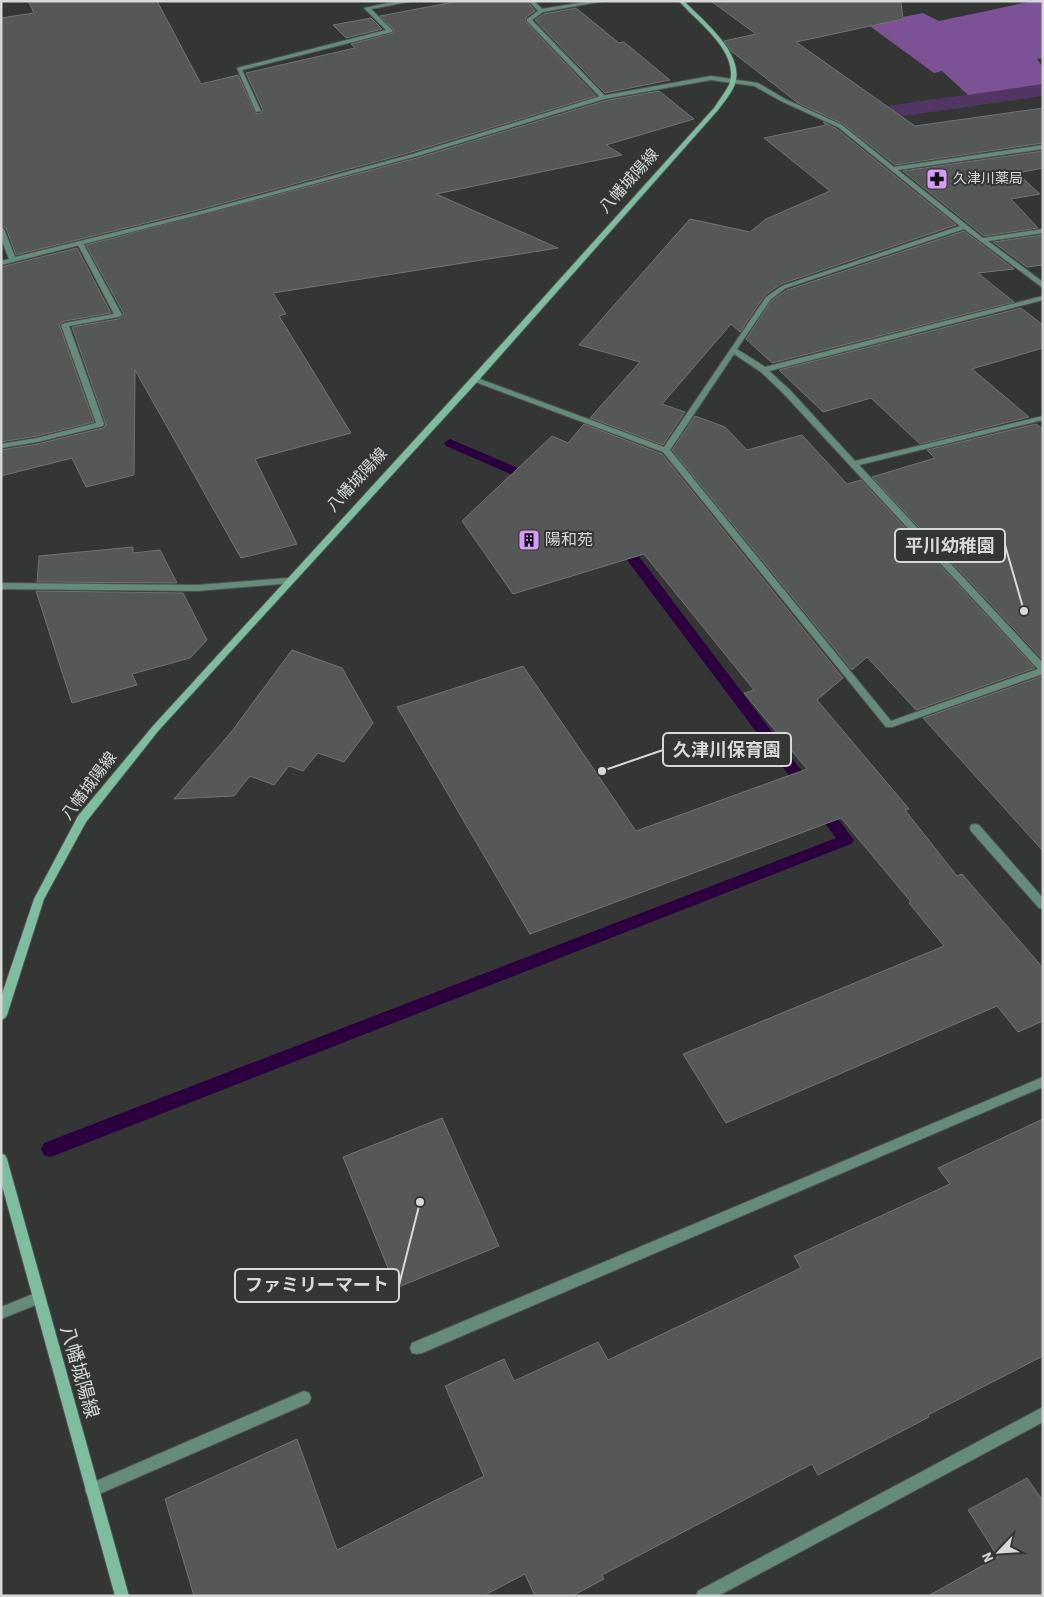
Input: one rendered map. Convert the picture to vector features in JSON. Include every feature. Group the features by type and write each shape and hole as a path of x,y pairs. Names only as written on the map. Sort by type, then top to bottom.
{"main road":[{"path":"681,1 719,40 733,65 733,81"},
{"name":"八幡城陽線","path":"1,1015 39,899 82,820 156,728 288,581 474,380 716,110 733,81"},
{"name":"八幡城陽線","path":"1,1159 122,1596"}],"street":[{"path":"258,111 239,68 390,31 367,8 411,1"},
{"path":"531,1 541,11"},
{"path":"602,1 541,11 529,20 603,97"},
{"path":"1,264 414,155 603,97 712,78 756,84 782,100 840,126 965,227 1043,286"},
{"path":"893,169 1043,147"},
{"path":"666,450 768,298 784,287 965,227"},
{"path":"1,229 13,260"},
{"path":"982,240 1043,231"},
{"path":"1,446 37,440 100,424 65,325 118,315 80,243"},
{"path":"764,370 1043,298"},
{"path":"474,380 666,450 889,725 1043,670 764,370 734,350"},
{"path":"853,464 1043,418"},
{"path":"1,586 197,588 288,581"},
{"path":"975,828 1043,904"},
{"path":"417,1348 1043,1082"},
{"path":"1,1313 38,1298"},
{"path":"92,1490 304,1398"},
{"path":"703,1596 1043,1414"}],"shaded area":[{"path":"1033,1 1043,1 1043,58 1037,59 1043,67 1043,84 968,95 942,71 934,73 867,24 923,13 939,21"},
{"path":"1043,84 1043,96 849,124 830,114"}],"building":[{"path":"28,1 157,1 201,84 238,75 256,114 261,113 263,110 246,73 355,48 351,44 393,33 393,29 380,16 459,1 527,1 535,11 526,17 526,22 596,96 412,152 198,210 16,255 6,228 1,225 1,18 34,13"},
{"path":"711,1 901,1 903,19 796,42 915,126 1043,108 1043,143 895,165 843,124 798,103 731,51 724,41 756,34"},
{"path":"576,8 619,43 624,42 670,80 605,93 535,20 544,14"},
{"path":"371,18 382,29 346,38 333,25"},
{"path":"659,91 694,119 606,145 622,155 436,194 558,248 273,293 286,314 279,316 351,433 255,459 297,544 241,558 135,370 134,475 86,487 72,458 1,476 1,450 37,444 103,428 106,425 72,327 118,319 124,314 86,245 417,158 604,101"},
{"path":"823,122 837,129 956,225 781,284 765,295 740,332 731,324 662,404 685,412 663,445 590,418 640,362 579,345 690,219 750,232 766,219 830,191 764,138 826,125"},
{"path":"1043,151 1043,168 1017,173 1040,194 1011,199 1038,228 984,236 903,171"},
{"path":"964,231 1014,269 978,273 1014,302 772,363 746,339 772,300 787,290"},
{"path":"1043,235 1043,265 1027,267 993,242"},
{"path":"77,248 111,313 65,321 59,324 94,422 37,436 1,442 1,267"},
{"path":"1021,308 1043,325 1043,348 972,369 1029,417 920,444 871,398 823,412 779,370"},
{"path":"695,416 725,427 747,450 802,435 847,484 861,480 1035,668 916,710 867,657 852,670 672,450"},
{"path":"584,424 662,454 843,678 817,700 909,809 905,810 957,876 962,874 1043,968 1043,1021 1018,1032 997,1006 726,1123 683,1054 944,946 909,903 911,902 841,818 530,934 397,707 523,666 636,831 807,769 744,693 754,690 644,554 513,594 462,521 552,436 568,443"},
{"path":"1036,424 1043,429 1043,660 872,477 935,458 927,450"},
{"path":"133,547 133,553 160,550 177,583 37,582 39,556"},
{"path":"36,591 183,593 207,640 190,658 132,674 137,685 72,703"},
{"path":"292,650 342,668 373,723 344,762 318,753 303,771 289,766 274,785 250,776 234,796 174,799 232,731"},
{"path":"1043,676 1043,851 923,718"},
{"path":"442,1118 499,1246 396,1288 343,1157"},
{"path":"1043,1119 1043,1356 928,1415 929,1417 818,1475 812,1464 602,1575 604,1579 572,1596 535,1596 525,1574 483,1596 194,1596 165,1499 297,1439 337,1550 484,1476 445,1386 504,1359 514,1381 598,1342 608,1360 801,1268 794,1256 950,1184 938,1168"},
{"path":"1027,1478 1043,1501 1043,1596 928,1596 998,1557 968,1510"}],"waterway":[{"path":"450,443 533,479"},
{"path":"50,1149 846,840 620,541"}],"place":[{"name":"久津川薬局","path":"937,179"},
{"name":"陽和苑","path":"529,540"},
{"name":"平川幼稚園","path":"1024,611"},
{"name":"久津川保育園","path":"602,771"},
{"name":"ファミリーマート","path":"420,1202"}]}
